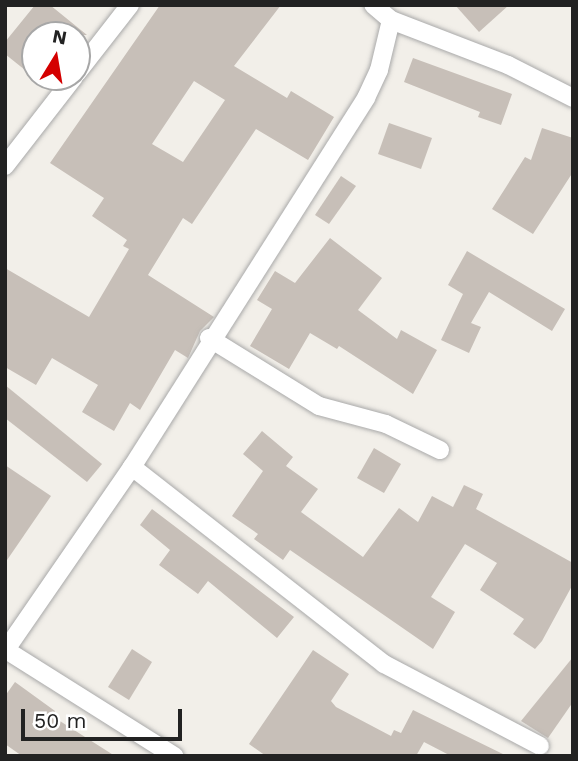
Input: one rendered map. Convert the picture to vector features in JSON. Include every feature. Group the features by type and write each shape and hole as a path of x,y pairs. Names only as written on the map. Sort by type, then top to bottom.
{"street":[{"path":"91,56 130,5"},
{"path":"373,5 391,20 508,65 573,98"},
{"path":"174,756 6,651 132,467 209,338 366,98 379,70 391,20"},
{"path":"5,166 64,91"},
{"path":"209,338 319,406 386,424 440,450"},
{"path":"132,467 384,664 540,747"}],"building":[{"path":"35,5 50,5 70,21 22,21"},
{"path":"160,5 281,5 234,66 287,98 291,91 334,117 308,160 256,129 192,224 183,218 148,275 214,317 200,331 188,358 175,350 140,410 130,403 114,431 82,412 98,385 52,358 36,385 5,367 5,268 89,317 129,249 123,246 127,240 92,216 104,198 50,163","holes":["194,81 225,100 183,162 152,144"]},
{"path":"455,5 509,5 479,32"},
{"path":"21,22 21,67 5,54 5,42"},
{"path":"413,58 512,94 501,125 478,117 480,112 404,82"},
{"path":"389,123 432,138 421,169 378,154"},
{"path":"542,128 573,138 573,172 533,234 492,209 525,157 531,160"},
{"path":"341,176 356,186 329,224 315,215"},
{"path":"330,238 382,278 358,310 397,339 401,330 437,350 413,394 339,346 337,349 310,333 289,369 250,346 272,309 257,300 275,271 295,283"},
{"path":"467,251 565,309 552,331 489,292 471,323 481,327 469,353 441,340 463,294 448,285"},
{"path":"5,385 102,464 87,482 5,418"},
{"path":"262,431 293,457 286,466 318,489 301,512 363,557 399,508 418,522 432,496 453,507 464,485 483,494 476,509 573,563 573,584 542,641 535,649 513,634 524,619 480,590 497,563 465,544 431,597 455,612 433,649 290,550 283,560 254,539 258,534 232,516 263,471 243,454"},
{"path":"374,448 401,464 384,493 357,478"},
{"path":"5,465 51,496 5,563"},
{"path":"152,509 294,617 277,638 208,581 198,594 159,565 170,550 140,525"},
{"path":"132,649 152,662 129,700 108,687"},
{"path":"313,650 349,674 331,701 336,707 391,736 394,730 401,733 413,710 507,756 451,756 424,742 416,756 266,756 249,744"},
{"path":"573,657 573,702 548,738 521,721"},
{"path":"15,682 55,711 52,716 115,756 22,756 5,744 5,696"}]}
